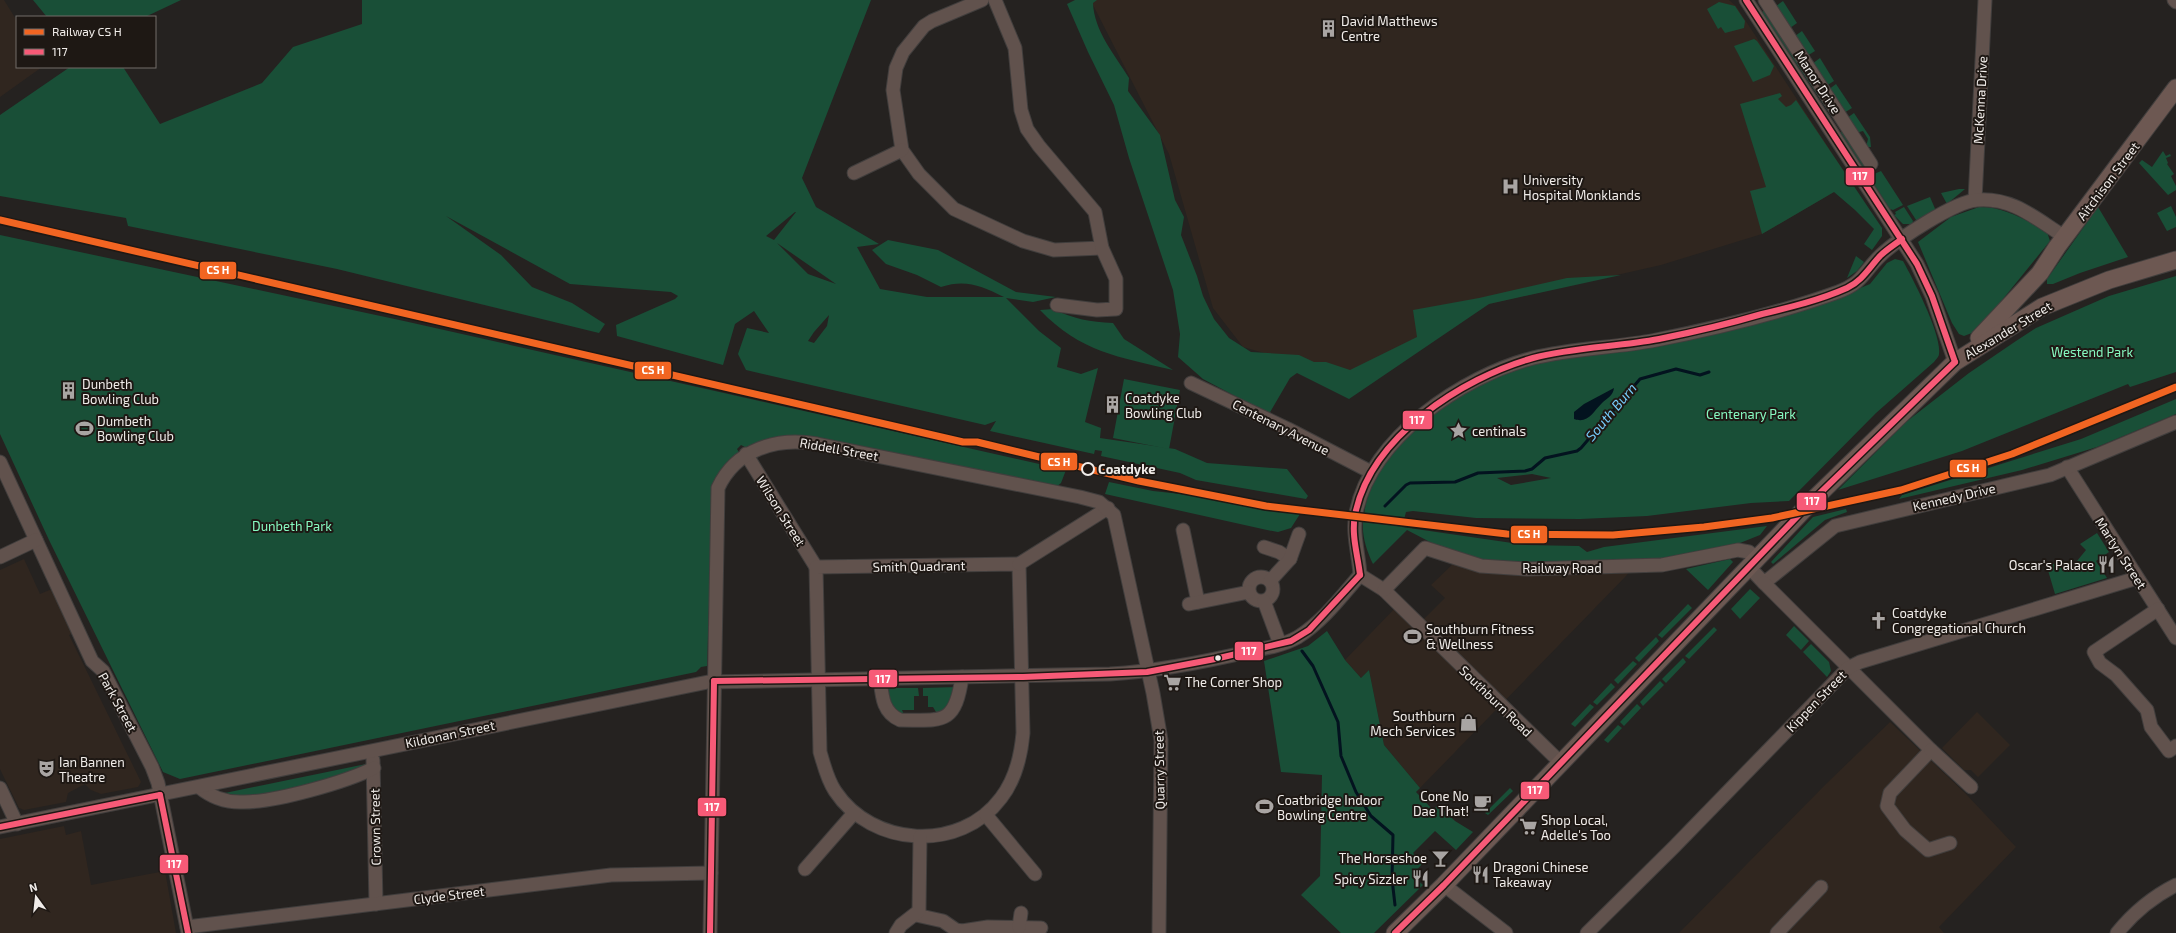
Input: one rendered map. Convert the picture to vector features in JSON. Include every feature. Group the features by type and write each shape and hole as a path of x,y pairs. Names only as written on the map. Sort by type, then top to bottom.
{"main road":[{"name":"Aitchison Street","path":"1955,362 2040,273 2176,88"},
{"name":"Alexander Street","path":"1395,933 1444,886 1815,498 1955,362 2042,307 2109,280 2176,260"},
{"name":"Aitchison Street","path":"2040,273 2036,290 2042,307"}],"street":[{"path":"982,0 932,21 924,26 903,52 896,68 893,90 902,150 919,174 954,210 1023,241 1054,250 1102,248"},
{"path":"995,0 1015,48 1021,110 1027,128 1039,146 1095,212 1102,248 1116,279 1116,309 1098,310 1058,305"},
{"path":"1746,0 1902,239 1925,279 1955,362"},
{"name":"Manor Drive","path":"1765,0 1846,123 1871,164"},
{"name":"McKenna Drive","path":"1975,200 1985,0"},
{"path":"1832,130 1846,123"},
{"path":"854,174 902,150"},
{"path":"1360,575 1354,522 1359,501 1371,472 1388,449 1422,416 1460,390 1490,374 1533,358 1575,350 1629,345 1685,334 1818,299 1856,283 1879,257 1902,239 1955,207 1975,200 2000,200 2022,208 2065,237"},
{"name":"Centenary Avenue","path":"1191,383 1288,429 1371,472"},
{"name":"Kennedy Drive","path":"1764,583 1835,526 2043,476 2176,422"},
{"name":"Riddell Street","path":"710,933 711,873 708,682 716,498 722,479 728,470 746,454 759,448 774,444 806,442 1080,497 1100,502 1111,512"},
{"name":"Wilson Street","path":"746,454 816,567"},
{"name":"Park Street","path":"0,462 92,661 103,671 152,767 160,795 188,930"},
{"name":"Martyn Street","path":"2067,467 2176,638"},
{"path":"816,567 820,752 825,770 835,790 854,813 866,822 891,833 920,837 954,832 968,827 986,815 1001,799 1009,786 1020,755 1023,733 1023,677 1019,564 1111,512"},
{"name":"Quarry Street","path":"1111,512 1148,672 1161,740 1160,933"},
{"path":"1183,530 1194,603 1249,592"},
{"path":"1270,581 1290,559 1299,534"},
{"path":"0,557 36,540"},
{"path":"1264,547 1279,552 1290,559"},
{"name":"Railway Road","path":"1384,590 1426,548 1481,566 1527,569 1662,565 1738,550 1749,552 1757,558"},
{"path":"1757,558 1764,583 1931,750 1971,787"},
{"name":"Smith Quadrant","path":"816,567 1019,564"},
{"name":"Kildonan Street","path":"0,827 708,682 818,678 1023,677 1148,672 1291,641 1309,630 1360,575"},
{"name":"Southburn Road","path":"1360,575 1384,590 1561,763"},
{"path":"1263,577 1270,581 1272,592 1264,601 1253,599 1249,592 1250,584 1255,578 1263,577"},
{"name":"Kippen Street","path":"1587,933 1674,847 1848,668 1860,662 2137,578"},
{"path":"1264,601 1280,644"},
{"path":"2158,609 2094,652 2100,663 2116,675 2147,710 2151,727 2169,751 2176,746"},
{"path":"880,678 884,704 894,718 900,720 939,720 947,717 960,697 962,677"},
{"name":"Crown Street","path":"373,750 376,904"},
{"path":"1931,750 1890,792 1887,806 1905,830 1928,850 1950,843"},
{"path":"199,786 216,798 243,803 310,789 374,768"},
{"path":"0,788 17,824"},
{"path":"805,868 854,813"},
{"path":"986,815 1036,874"},
{"path":"896,933 901,925 916,915 920,907 920,837"},
{"name":"Clyde Street","path":"188,930 376,904 611,875 711,873"},
{"path":"2117,933 2130,916 2146,902 2176,885"},
{"path":"1444,886 1506,933"},
{"path":"1777,933 1821,887"},
{"path":"1019,927 1020,913"},
{"path":"916,915 943,921 956,930 962,931 988,927 1041,928"}],"shaded area":[{"path":"0,0 4,0 16,19 16,68 41,68 0,97"},
{"name":"University Hospital Monklands","path":"1096,0 1729,0 1736,6 1851,182 1762,234 1661,265 1489,304 1408,342 1354,372 1296,362 1243,347 1213,308 1169,154 1092,3"},
{"path":"24,559 40,594 52,589 73,633 69,635 141,782 138,787 101,794 91,790 85,784 68,793 66,802 24,810 19,808 0,769 0,570"},
{"path":"1638,561 1626,576 1420,788 1384,745 1369,670 1361,678 1345,660 1398,605 1418,625 1445,598 1431,585 1454,563"},
{"path":"1977,712 2010,745 1978,777 1971,770 1964,770 1942,748"},
{"path":"1890,722 1965,793 2016,847 1939,927 1944,933 1679,933 1823,787"},
{"path":"64,826 66,835 81,831 91,885 165,871 176,933 0,933 0,839"}],"green space":[{"path":"33,0 181,0 147,16 46,16"},
{"path":"362,0 871,0 802,178 816,207 879,244 857,247 880,289 927,297 1004,297 973,285 958,284 941,287 917,275 886,264 872,250 888,240 938,250 1016,292 1056,297 1033,302 1006,298 1039,331 1061,348 1057,367 1081,374 1098,368 1085,422 1101,428 1100,438 1175,449 1207,463 1287,469 1308,496 1306,499 1196,480 1180,473 1101,456 1102,451 1095,450 1094,454 990,431 996,421 985,425 746,370 738,354 747,328 769,333 754,311 735,324 723,365 617,336 616,325 675,299 678,296 671,292 570,284 446,216 501,255 532,287 572,303 605,324 599,333 337,269 128,226 126,218 0,196 0,115 69,68 124,68 160,124 262,83 293,47 362,24","holes":["796,212 774,240 766,236","777,243 836,284 808,274","829,315 827,326 814,343 808,341"]},
{"path":"1075,0 1097,0 1093,3 1097,23 1106,42 1129,78 1128,91 1160,135 1175,200 1184,217 1181,235 1203,296 1214,319 1229,338 1251,352 1299,355 1314,362 1326,362 1350,370 1417,337 1413,310 1479,298 1567,278 1621,275 1489,304 1349,399 1297,373 1290,378 1269,414 1203,379 1178,357 1180,334 1173,290 1129,158 1114,105 1088,52 1067,4"},
{"path":"1783,1 1797,23 1790,28 1776,6"},
{"path":"1719,2 1735,6 1745,21 1744,28 1725,33 1721,27 1718,29 1707,9"},
{"path":"1765,10 1834,116 1832,117 1762,12"},
{"path":"1802,31 1815,51 1807,56 1795,36"},
{"path":"1754,39 1757,41 1774,66 1770,75 1753,82 1734,46"},
{"path":"1820,58 1834,81 1826,86 1812,64"},
{"path":"1836,84 1852,108 1844,113 1828,90"},
{"path":"1780,93 1782,96 1778,99 1786,107 1791,105 1796,100 1882,228 1882,236 1872,250 1864,244 1874,229 1834,192 1762,234 1750,191 1766,187 1740,104"},
{"path":"1854,113 1870,137 1871,147 1866,147 1868,139 1863,131 1856,133 1847,118"},
{"path":"1842,130 1845,130 1874,174 1881,171 1903,205 1893,210 1890,209 1841,133"},
{"path":"2163,151 2166,156 2170,154 2171,156 2166,158 2167,164 2174,174 2171,176 2176,186 2176,190 2168,195 2139,163 2142,160 2152,167"},
{"path":"1965,189 1947,204 1941,193"},
{"path":"1930,197 1936,211 1918,223 1907,206"},
{"path":"2171,206 2176,217 2176,227 2167,231 2157,213"},
{"path":"1904,207 1913,221 1912,224 1903,224 1894,215 1896,214 1895,212"},
{"path":"1979,207 2006,211 2022,218 2047,232 2050,241 1977,331 1964,336 1959,334 1952,323 1918,242 1951,217"},
{"path":"2098,207 2128,257 2080,273 2053,284 2047,284 2047,279"},
{"name":"Dunbeth Park","path":"0,235 404,321 1066,470 1061,483 1055,488 803,436 784,436 747,448 741,445 737,449 740,454 713,486 707,666 701,667 696,672 180,779 163,772 49,540 0,434"},
{"path":"1856,256 1864,262 1857,271 1847,278"},
{"name":"Centenary Park","path":"1895,259 1903,261 1920,293 1932,321 1939,345 1939,354 1934,362 1876,413 1789,501 1751,503 1647,516 1580,519 1476,518 1413,511 1406,512 1402,527 1526,545 1579,546 1587,552 1604,547 1767,526 1760,535 1740,543 1663,559 1527,565 1488,562 1453,554 1407,530 1373,564 1365,544 1363,523 1367,499 1377,476 1391,455 1409,435 1429,417 1472,388 1504,373 1538,362 1827,302 1870,284 1887,263","holes":["1532,474 1551,478 1511,485 1497,478"]},
{"name":"Westend Park","path":"2176,276 2176,372 2130,387 2128,384 1962,451 1838,490 1906,422 1969,373 2036,328 2109,296"},
{"path":"1053,309 1082,319 1113,323 1124,339 1173,370 1101,351 1085,344 1055,324 1040,310"},
{"path":"1124,379 1180,390 1169,449 1113,438"},
{"path":"2176,399 2176,414 2097,447 2022,470 1899,499 1902,495 2081,439"},
{"path":"1109,482 1153,491 1190,495 1300,514 1291,528 1278,532 1105,494"},
{"path":"1846,509 1847,512 1825,520 1773,564 1771,562 1813,517"},
{"path":"2097,533 2109,552 2096,561 2107,578 2055,594 2047,567 2059,561 2063,568 2077,561 2086,550 2080,544"},
{"path":"1730,559 1733,562 1708,590 1686,569"},
{"path":"1750,589 1760,598 1740,619 1731,609"},
{"path":"1688,604 1692,608 1662,638 1658,635"},
{"path":"1794,626 1809,641 1801,650 1786,635"},
{"path":"1714,627 1717,630 1689,659 1685,656"},
{"path":"1327,631 1345,660 1361,678 1369,670 1384,745 1420,788 1416,792 1433,810 1438,805 1455,821 1473,832 1456,850 1435,831 1413,853 1423,863 1412,875 1423,885 1374,933 1341,933 1301,895 1320,876 1322,775 1281,772 1264,661 1308,646"},
{"path":"1656,637 1659,641 1639,662 1635,658"},
{"path":"1811,644 1829,662 1831,671 1827,677 1803,652"},
{"path":"1683,658 1686,662 1666,683 1662,679"},
{"path":"1633,661 1637,664 1618,684 1614,680"},
{"path":"1660,681 1664,685 1643,706 1640,702"},
{"path":"1611,683 1615,687 1597,705 1593,702"},
{"path":"958,687 958,690 939,717 933,707 928,707 928,696 923,696 923,688"},
{"path":"884,688 918,688 919,696 914,696 914,710 902,710 905,717 895,714"},
{"path":"1590,704 1594,707 1575,727 1571,724"},
{"path":"1637,704 1641,708 1624,726 1620,722"},
{"path":"1618,725 1622,728 1608,743 1604,740"},
{"path":"366,764 367,766 338,778 244,799 220,794"},
{"path":"1510,788 1513,791 1488,815 1485,813"}],"water":[{"path":"1614,388 1611,395 1587,419 1574,419 1574,412 1584,404"}],"waterway":[{"name":"South Burn","path":"1385,506 1406,485 1410,483 1455,482 1478,473 1525,471 1532,469 1545,458 1577,451 1640,379 1676,369 1700,375 1709,372"},
{"name":"South Burn","path":"1302,651 1313,666 1338,722 1341,756 1356,792 1371,816 1393,835 1392,879 1395,905"}],"transit line":[{"name":"117","path":"1746,0 1917,264 1932,296 1955,362"},
{"path":"0,220 963,442 977,442 1139,481 1266,506 1507,534 1613,535 1704,527 1772,518 1901,490 2012,454 2176,387"},
{"name":"117","path":"1360,575 1354,538 1354,523 1364,487 1379,460 1399,436 1423,415 1449,396 1477,380 1506,367 1548,354 1643,342 1711,328 1795,306 1826,296 1847,288 1857,282 1880,256 1902,239"},
{"name":"117","path":"1395,933 1444,885 1815,498 1955,362"},
{"name":"117","path":"714,681 1023,677 1147,672 1215,659 1291,641 1309,630 1360,575"},
{"name":"117","path":"710,933 714,681"},
{"name":"117","path":"160,795 188,933"},
{"name":"117","path":"0,827 160,795"}],"place":[{"name":"David Matthews Centre","path":"1328,28"},
{"name":"University Hospital Monklands","path":"1510,187"},
{"name":"Dunbeth Bowling Club","path":"69,391"},
{"name":"Coatdyke Bowling Club","path":"1112,405"},
{"name":"Dumbeth Bowling Club","path":"84,428"},
{"name":"centinals","path":"1459,431"},
{"name":"Coatdyke","path":"1088,469"},
{"name":"Oscar's Palace","path":"2107,565"},
{"name":"Coatdyke Congregational Church","path":"1879,620"},
{"name":"Southburn Fitness & Wellness","path":"1413,636"},
{"name":"The Corner Shop","path":"1172,682"},
{"name":"Southburn Mech Services","path":"1468,723"},
{"name":"Ian Bannen Theatre","path":"46,769"},
{"name":"Cone No Dae That!","path":"1482,803"},
{"name":"Coatbridge Indoor Bowling Centre","path":"1264,807"},
{"name":"Shop Local, Adelle's Too","path":"1528,827"},
{"name":"The Horseshoe","path":"1440,858"},
{"name":"Dragoni Chinese Takeaway","path":"1480,874"},
{"name":"Spicy Sizzler","path":"1421,879"}]}
